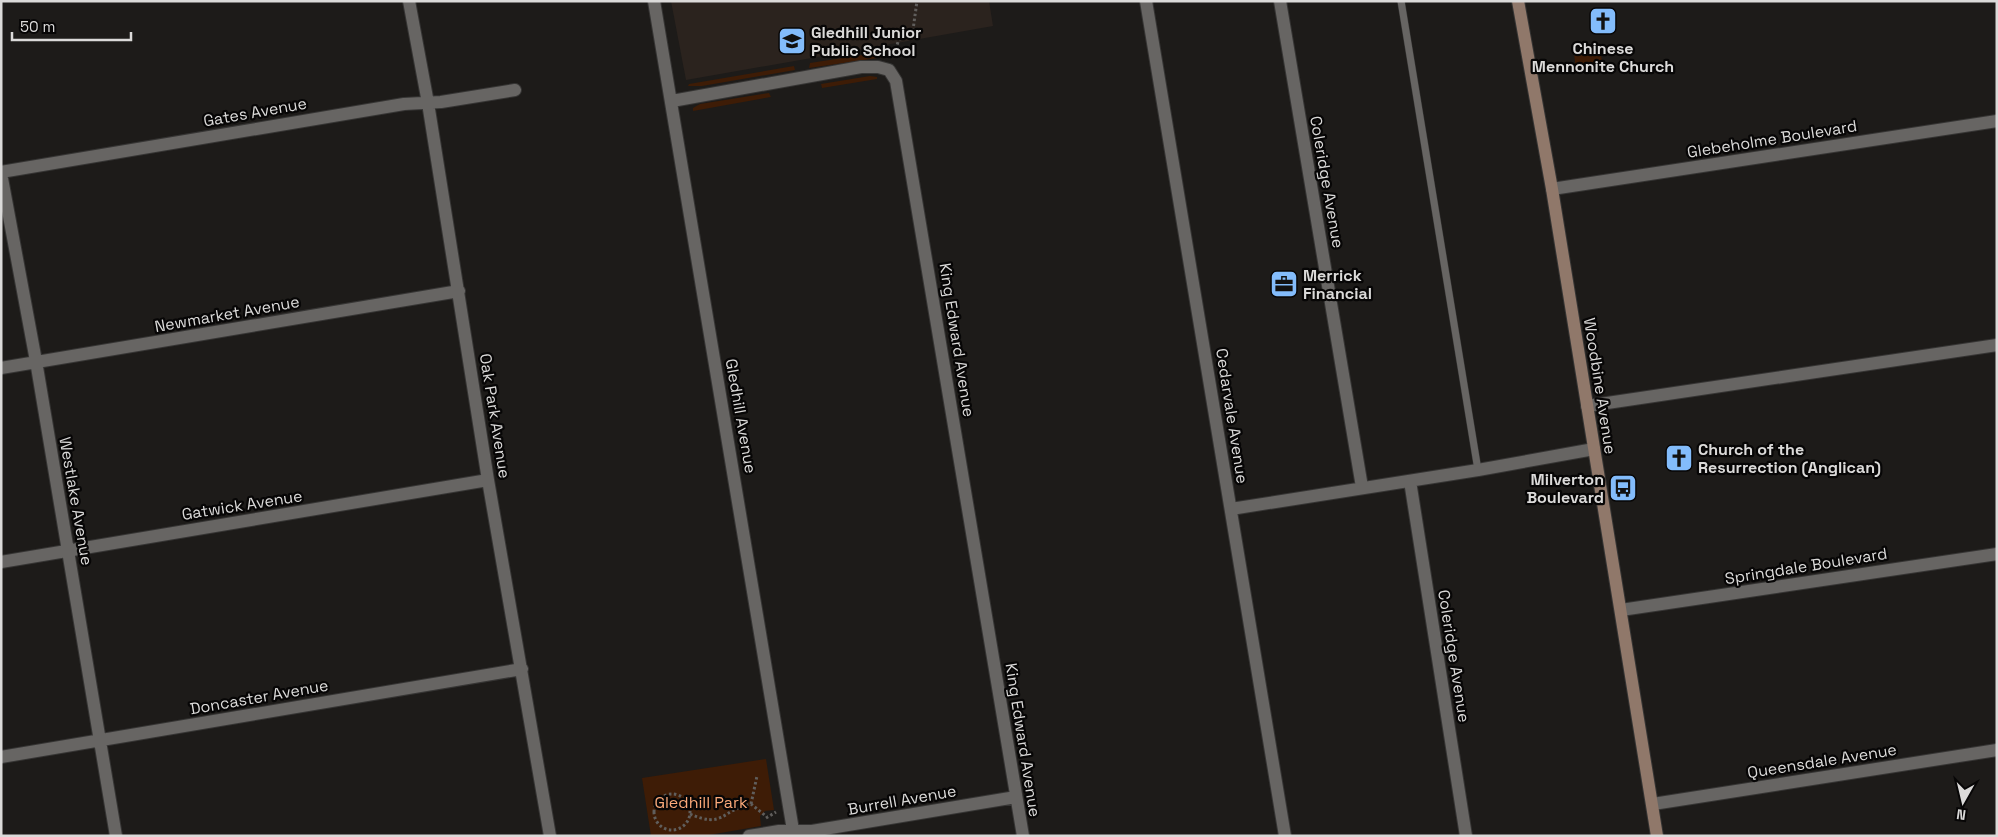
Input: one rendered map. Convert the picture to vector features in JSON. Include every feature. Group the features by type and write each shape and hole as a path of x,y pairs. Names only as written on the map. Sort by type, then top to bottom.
{"main road":[{"name":"Woodbine Avenue","path":"1518,1 1552,189 1586,406 1658,836"}],"street":[{"name":"Oak Park Avenue","path":"409,1 428,102 488,480 550,836"},
{"name":"Gledhill Avenue","path":"654,1 794,834"},
{"name":"Cedarvale Avenue","path":"1146,1 1285,836"},
{"name":"Coleridge Avenue","path":"1280,1 1362,487"},
{"name":"King Edward Avenue","path":"672,101 861,68 878,67 889,70 896,81 1023,836"},
{"name":"Gates Avenue","path":"1,172 404,104 515,90"},
{"name":"Glebeholme Boulevard","path":"1552,189 1997,121"},
{"name":"Westlake Avenue","path":"1,172 36,361 116,836"},
{"name":"Newmarket Avenue","path":"1,368 458,291"},
{"path":"1586,406 1997,345"},
{"path":"1231,509 1478,470 1594,448"},
{"name":"Gatwick Avenue","path":"1,562 488,480"},
{"name":"Coleridge Avenue","path":"1410,481 1466,836"},
{"name":"Springdale Boulevard","path":"1620,610 1997,554"},
{"name":"Doncaster Avenue","path":"1,757 522,669"},
{"name":"Queensdale Avenue","path":"1653,804 1997,750"},
{"name":"Burrell Avenue","path":"750,836 779,831 794,834 1016,797"}],"lane":[{"path":"1401,1 1478,470"}],"path":[{"path":"894,54 899,39 912,37 917,1"},
{"path":"751,804 757,776"},
{"path":"667,794 679,795 688,802 690,814 685,824 675,830 663,827 656,818 655,807 662,797 667,794"},
{"path":"690,814 705,820 714,821 723,818 733,809 751,804"},
{"path":"751,804 767,817"},
{"path":"675,830 676,836"}],"shaded area":[{"name":"Gledhill Junior Public School","path":"671,1 989,1 993,26 686,80"}],"green space":[{"path":"1600,49 1603,67 1576,71 1574,53"},
{"path":"875,53 885,54 884,57 809,68 810,63"},
{"path":"794,66 795,70 702,86 688,86 689,84"},
{"path":"870,76 877,77 877,79 822,88 821,84"},
{"path":"769,93 771,97 693,111 693,108 700,104"},
{"name":"Gledhill Park","path":"766,759 774,810 765,811 760,816 761,826 703,836 651,836 642,778"}],"place":[{"name":"Chinese Mennonite Church","path":"1603,21"},
{"name":"Gledhill Junior Public School","path":"792,41"},
{"name":"Merrick Financial","path":"1284,284"},
{"name":"Church of the Resurrection (Anglican)","path":"1679,458"},
{"name":"Milverton Boulevard","path":"1623,488"}]}
